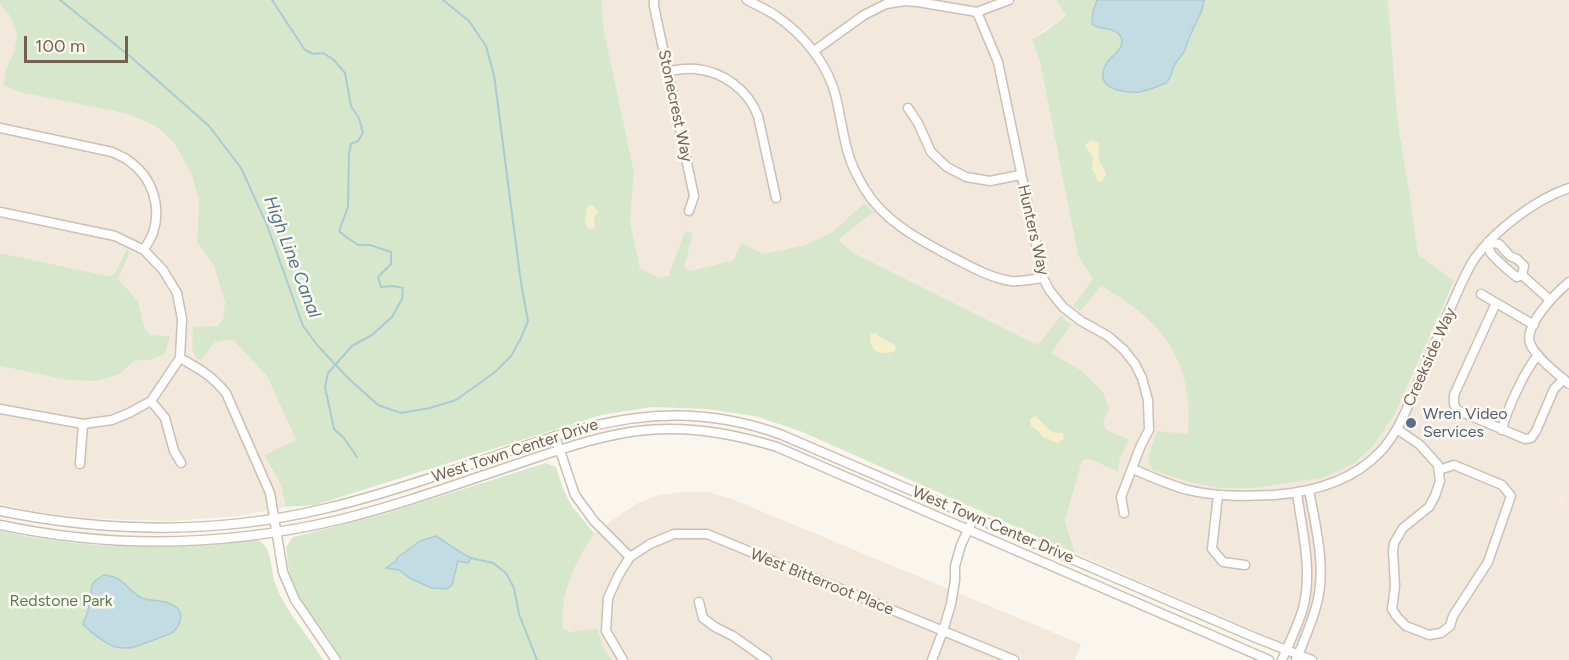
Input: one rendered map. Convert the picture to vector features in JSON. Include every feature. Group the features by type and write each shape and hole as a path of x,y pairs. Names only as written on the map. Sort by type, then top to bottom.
{"street":[{"name":"Stonecrest Way","path":"654,0 694,196 689,211"},
{"path":"747,0 774,14 814,51 836,95 850,161 865,190 884,213 919,239 999,279 1013,281 1042,278"},
{"path":"814,51 864,15 886,4 904,1 918,2 977,12 1009,0"},
{"name":"Hunters Way","path":"977,12 998,62 1042,278 1063,307 1081,321 1108,336 1124,350 1142,378 1148,400 1149,430 1121,497 1124,513"},
{"path":"668,71 694,69 714,72 743,91 756,109 776,198"},
{"path":"908,108 918,123 931,152 947,167 966,177 990,181 1020,175"},
{"path":"0,128 112,152 129,161 142,172 152,188 157,210 153,233 144,250"},
{"name":"Creekside Way","path":"1133,469 1190,491 1248,496 1297,493 1309,490 1328,485 1366,465 1381,451 1397,429 1474,259 1488,242 1522,213 1554,193 1569,188"},
{"path":"0,212 115,236 144,250 163,270 177,293 182,319 180,358 151,401 129,413 112,420 83,424 0,409"},
{"path":"1488,242 1499,244 1524,266 1522,275 1516,277 1511,274 1491,254 1488,242"},
{"path":"1522,275 1550,300"},
{"path":"1496,303 1461,378 1454,395 1454,404 1457,410 1502,430 1525,439 1531,438 1554,389 1567,382 1538,355 1530,344 1529,336 1550,300 1569,282"},
{"path":"1481,294 1534,325"},
{"path":"1502,430 1519,387 1538,355"},
{"path":"180,358 215,379 226,393 270,493 283,572 295,600 336,660"},
{"path":"151,401 165,418 174,450 181,463"},
{"name":"West Town Center Drive","path":"0,511 75,524 128,528 208,526 273,519 314,512 368,497 596,424 646,416 694,416 735,421 782,435 1256,638 1287,649 1297,657 1312,660"},
{"path":"80,464 83,424"},
{"path":"1397,429 1420,445 1438,465 1439,470 1440,481 1435,496 1425,510 1403,528 1394,543 1393,551 1395,586 1392,609 1406,626 1429,635 1442,633 1450,626 1453,616 1488,562 1511,496 1502,485 1454,465 1439,470"},
{"name":"West Town Center Drive","path":"0,525 75,538 148,542 213,540 275,532 339,520 406,501 600,438 648,430 691,430 731,434 777,447 1269,660"},
{"path":"555,436 575,495 594,521 630,557 608,598 606,632 623,660"},
{"path":"1297,657 1316,606 1320,582 1319,550 1309,490"},
{"path":"1282,660 1303,608 1308,579 1306,549 1297,493"},
{"path":"1218,495 1212,549 1223,562 1245,565"},
{"path":"932,660 943,631 952,596 955,566 961,545 974,517"},
{"name":"West Bitterroot Place","path":"630,557 650,544 674,534 707,534 1014,660"},
{"path":"699,602 703,618 767,660"}],"shaded area":[{"path":"602,0 1056,0 1066,16 1032,39 1040,62 1078,256 1093,279 1080,310 1101,285 1121,296 1145,315 1160,330 1176,355 1186,381 1190,415 1188,435 1152,470 1189,482 1222,488 1256,488 1374,445 1395,414 1454,282 1418,254 1398,124 1388,0 1569,0 1569,477 1557,509 1569,515 1569,660 1322,660 1075,553 1065,521 1082,461 1089,459 1118,472 1120,459 1129,439 1106,430 1082,371 1050,353 1070,324 1061,317 1038,345 854,253 838,240 872,212 865,204 831,233 805,245 690,271 683,267 693,233 669,275 659,278 640,268 630,222 634,172 603,26"},
{"path":"0,4 10,16 17,35 3,85 24,93 128,114 156,128 174,144 191,173 199,200 197,242 214,266 225,303 223,319 217,326 215,342 233,340 267,376 296,440 264,455 280,483 286,507 238,516 172,521 85,518 0,504 0,366 67,380 120,374 134,361 149,360 169,336 151,335 145,329 138,301 118,279 130,252 125,249 115,273 108,276 0,253"},
{"path":"1569,477 1569,515 1557,510"},
{"path":"708,492 732,499 1081,644 1075,660 612,660 605,651 597,628 569,632 563,628 561,615 567,583 594,533 636,504 659,495"}],"green space":[{"path":"0,0 602,0 603,26 634,172 630,222 640,268 659,278 669,275 685,231 693,233 684,267 690,271 734,260 741,243 764,254 805,245 831,233 865,203 873,212 838,240 854,253 1038,345 1061,316 1071,325 1051,353 1082,371 1103,392 1109,410 1103,421 1106,430 1129,439 1120,459 1118,472 1089,459 1082,461 1065,521 1075,553 800,431 755,416 707,409 652,407 601,415 315,505 286,507 280,483 264,455 296,440 267,376 233,340 215,342 201,360 196,358 192,348 193,327 217,326 223,319 225,303 214,266 197,242 199,200 191,173 174,143 156,127 128,114 23,93 3,85 17,35 10,16 0,4"},
{"path":"1056,0 1388,0 1398,124 1418,254 1454,281 1395,414 1374,445 1353,464 1325,477 1256,488 1221,488 1189,482 1152,470 1148,458 1157,431 1188,434 1189,408 1186,385 1170,346 1142,314 1123,299 1101,286 1080,311 1073,306 1093,279 1078,256 1040,62 1032,39 1066,16"},
{"path":"126,249 130,252 118,279 138,301 145,329 151,335 170,336 165,354 149,360 134,361 120,374 96,381 67,380 0,366 0,253 108,276 115,273"},
{"path":"546,463 556,467 571,505 594,533 575,567 566,590 562,615 563,628 569,632 597,628 605,651 612,660 341,660 305,606 293,583 288,567 286,547 293,537 378,516"},
{"name":"Redstone Park","path":"0,531 76,543 128,546 180,546 258,540 269,553 279,594 323,660 0,660"}],"sand":[{"path":"1091,140 1099,143 1099,159 1106,174 1100,182 1097,181 1092,169 1093,157 1085,146"},
{"path":"591,205 599,211 594,217 595,227 593,229 588,228 585,222 587,207"},
{"path":"875,333 894,344 896,349 894,352 879,353 874,349 870,337"},
{"path":"1035,416 1050,431 1063,433 1064,439 1057,443 1043,437 1031,426 1030,419"}],"water":[{"path":"1097,0 1204,0 1185,50 1166,83 1146,91 1134,92 1115,89 1106,83 1103,79 1104,68 1119,49 1122,40 1115,31 1092,24"},
{"path":"436,536 471,558 468,563 458,561 452,585 447,589 432,588 411,579 399,570 386,568 420,541"},
{"path":"104,575 117,578 142,598 173,605 181,617 173,632 130,648 112,646 94,634 83,624 88,611 92,585"}],"waterway":[{"name":"High Line Canal","path":"60,0 132,58 209,126 241,168 267,225 303,326 348,378 378,405 401,413 430,408 456,400 495,372 511,356 528,321 494,75 486,46 469,21 443,0"},
{"path":"272,0 305,50 313,54 323,53 334,60 345,73 351,106 359,118 363,133 358,141 351,144 348,207 339,231 358,245 370,245 391,252 391,264 378,277 381,287 403,288 402,299 392,317 372,335 352,346 328,373 325,387 334,429 344,438 357,457"},
{"path":"471,558 493,563 506,573 514,588 519,614 537,660"}],"place":[{"name":"Wren Video Services","path":"1411,423"}]}
